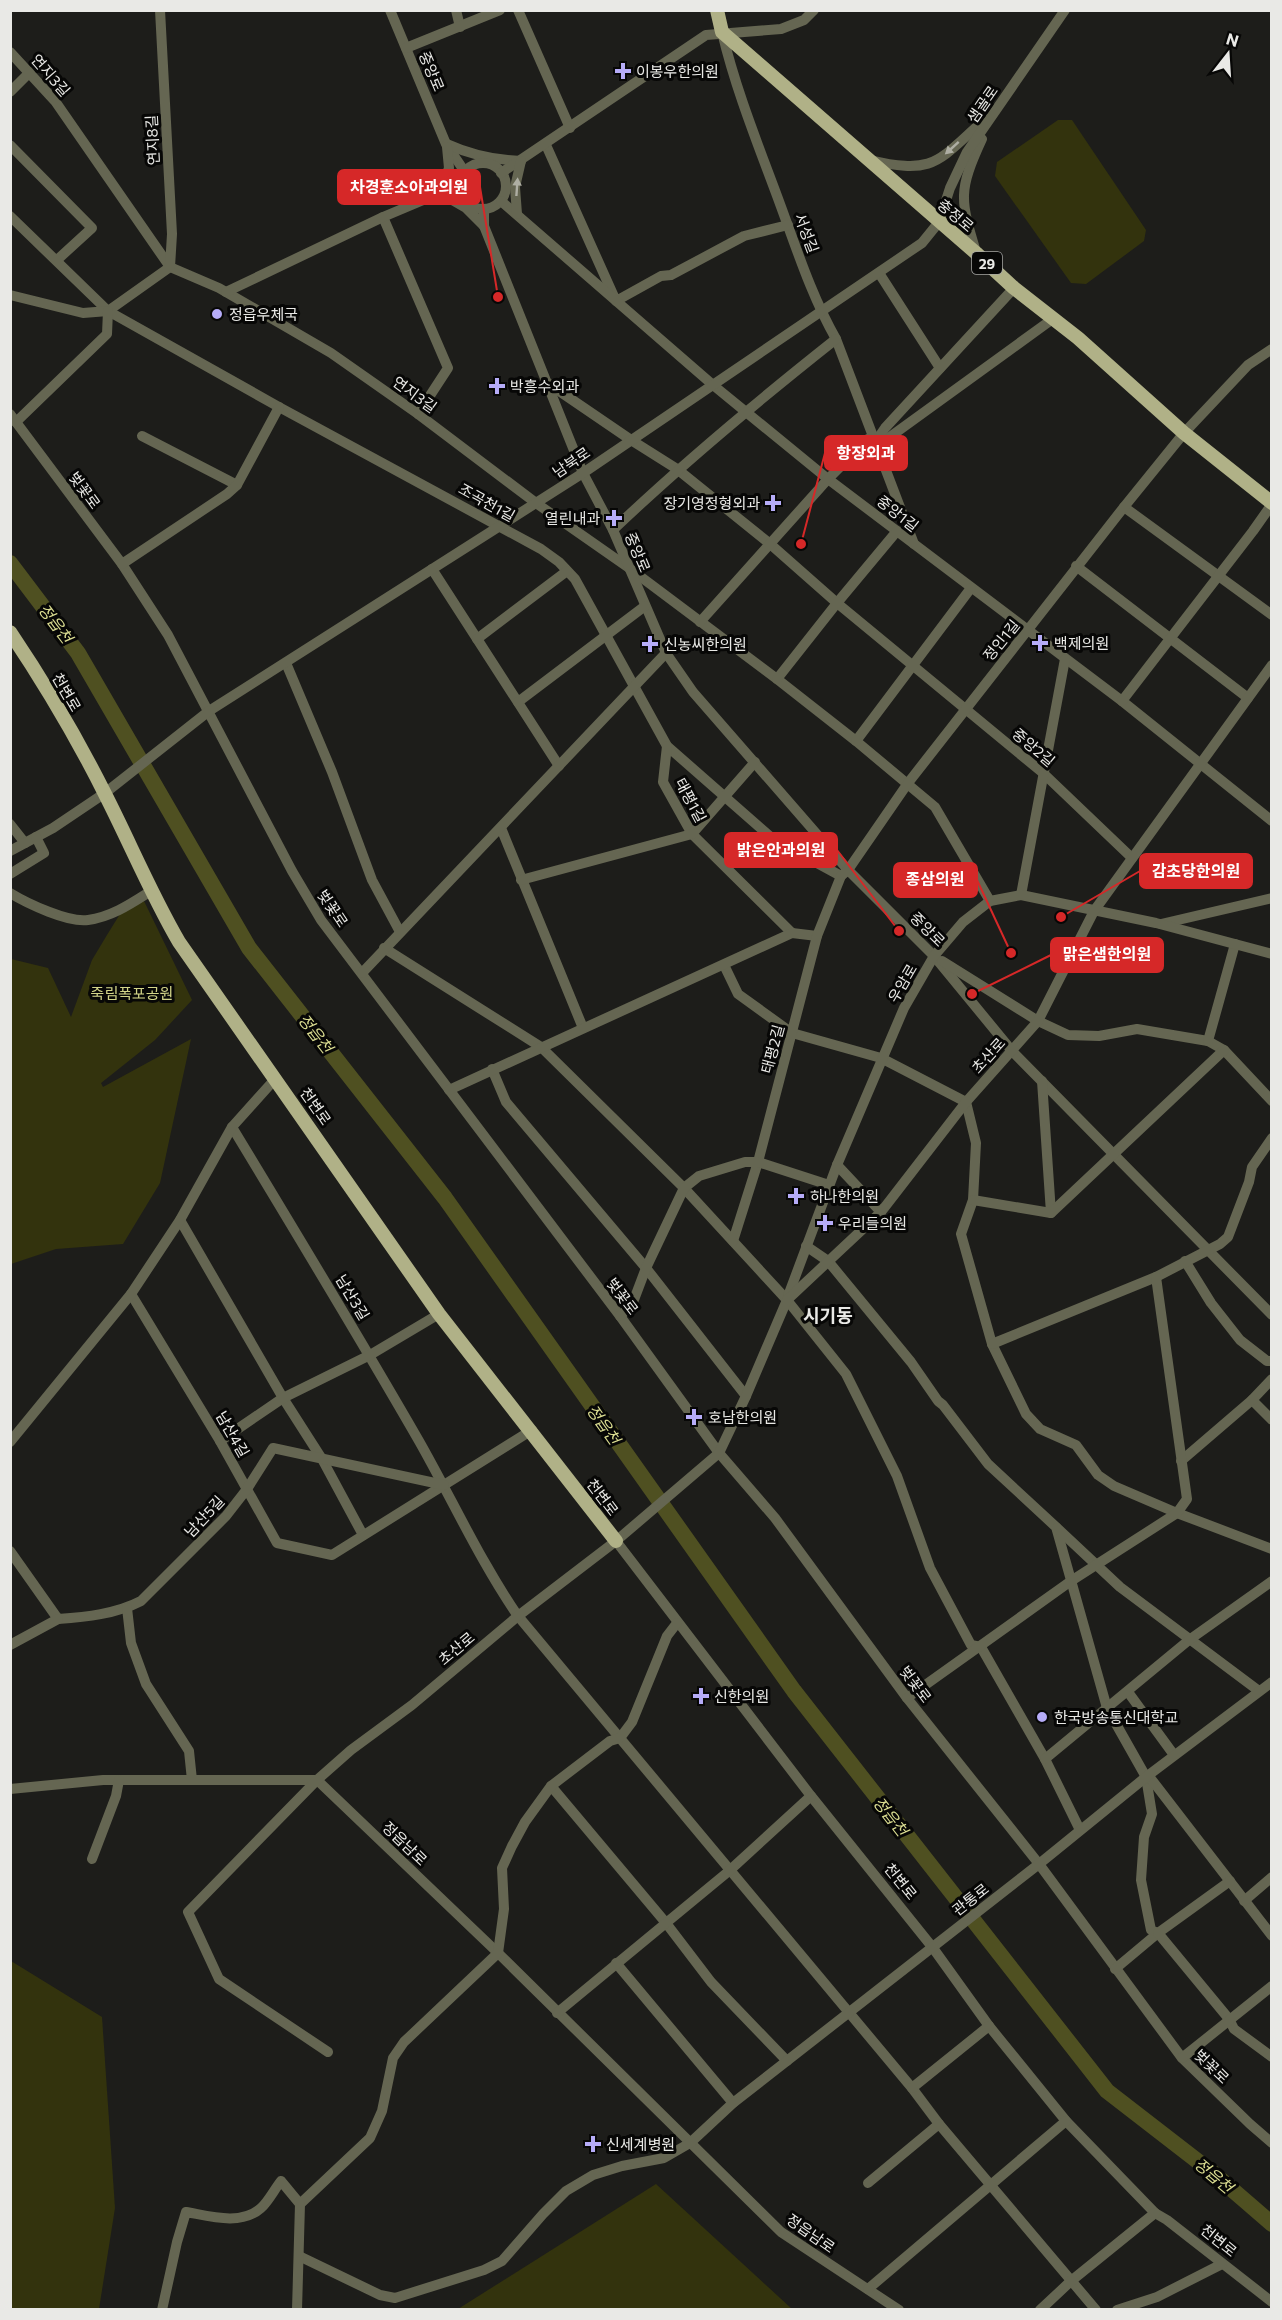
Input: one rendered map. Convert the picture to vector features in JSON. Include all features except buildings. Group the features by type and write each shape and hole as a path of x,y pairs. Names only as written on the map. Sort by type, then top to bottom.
{"main road":[{"path":"717,10 722,32"},
{"name":"충정로","path":"722,32 1014,288 1054,318 1184,433 1272,503"},
{"name":"천변로","path":"10,632 54,701 105,793 151,891 179,942 439,1314 532,1430 616,1541"}],"street":[{"name":"연지8길","path":"160,10 172,234 170,267"},
{"name":"중앙로","path":"390,10 446,144"},
{"path":"456,10 460,27"},
{"path":"406,48 500,10"},
{"path":"518,10 570,128"},
{"path":"501,174 706,34 781,29 804,20 814,10"},
{"name":"샘골로","path":"939,222 958,169 996,109 1065,10"},
{"name":"서성길","path":"722,32 733,78 821,313 836,339 915,545"},
{"name":"연지3길","path":"10,52 55,101 170,267 226,292 331,353 418,414 536,504 629,568 856,741 934,807 990,901"},
{"path":"10,92 30,72"},
{"path":"868,160 899,167 919,167 929,164 943,156 996,109"},
{"path":"976,253 963,208 963,189 969,166 996,109"},
{"path":"446,144 494,160 521,161"},
{"path":"446,144 465,172"},
{"path":"440,193 449,168 446,144"},
{"path":"10,145 92,228 57,260"},
{"path":"546,145 616,301 655,279 671,275 735,243 744,236 788,225"},
{"path":"484,226 490,214 504,209 517,214 516,187 521,161"},
{"path":"486,164 501,174 506,188 501,201 495,206 484,209 470,204 464,198 460,183 465,172 476,165 486,164"},
{"path":"226,292 383,217 440,193 461,189"},
{"path":"440,193 466,208 484,226"},
{"name":"중앙1길","path":"501,201 713,385 828,479 1122,701 1272,821"},
{"path":"484,209 484,226"},
{"name":"조곡천1길","path":"10,216 108,311 541,549 575,579 667,746 773,839 845,873"},
{"path":"383,217 448,368 418,414"},
{"name":"남북로","path":"18,847 105,793 209,711 536,504 821,313 922,243 939,222"},
{"name":"중앙로","path":"484,226 583,472 613,530 666,653 693,692 755,762 845,873 934,956 1012,1051 1272,1315"},
{"path":"10,295 83,314 108,311 170,267"},
{"path":"879,273 940,369"},
{"path":"876,444 885,428 1014,288"},
{"name":"벚꽃로","path":"108,311 107,334 13,418 122,564 168,635 292,871 321,920 620,1316 719,1453 775,1518 907,1698 1039,1864 1182,2058 1272,2143"},
{"path":"876,444 1054,318"},
{"path":"677,469 745,411 836,339"},
{"name":"정인1길","path":"845,873 908,783 964,709 1184,433 1248,365 1272,348"},
{"name":"중앙2길","path":"545,382 677,469 769,543 911,666 1042,773 1132,858"},
{"path":"122,564 237,485 279,407"},
{"path":"142,436 237,485"},
{"path":"700,621 828,479 868,439 876,444"},
{"name":"중앙로","path":"613,530 677,469"},
{"path":"1122,701 1272,503"},
{"path":"1124,507 1272,615"},
{"path":"777,680 897,531"},
{"path":"1076,566 1248,698"},
{"path":"432,569 559,766"},
{"path":"477,639 567,571"},
{"path":"856,741 971,588"},
{"path":"518,702 645,606"},
{"path":"362,973 666,653"},
{"path":"1021,895 1065,659"},
{"path":"286,663 332,772 372,880 400,932"},
{"name":"초산로","path":"328,2052 219,1979 188,1912 317,1780 356,1746 412,1705 518,1616 616,1541 719,1453 787,1300 881,1212 966,1102 1038,1021 1094,910 1272,665"},
{"name":"태평1길","path":"667,746 663,782 692,834 792,933"},
{"path":"521,879 692,834 727,797 755,762"},
{"path":"11,825 18,847 27,864"},
{"path":"501,828 583,1028"},
{"path":"10,874 44,853 36,837"},
{"name":"태평2길","path":"734,1241 758,1162 817,936 845,873"},
{"path":"10,893 30,905 86,921 109,916 151,891"},
{"name":"우암로","path":"787,1300 829,1185 904,1008 934,956 963,922 990,901 1021,895 1159,924 1272,954"},
{"path":"1159,924 1272,898"},
{"path":"448,1090 792,933 817,936"},
{"path":"1208,1041 1235,944"},
{"path":"384,948 541,1047 684,1188 734,1241 787,1300 846,1374 897,1476 930,1568 971,1645 981,1647 1045,1759 1080,1830"},
{"path":"934,956 1038,1021 1068,1035 1099,1036 1137,1029 1208,1041 1224,1050 1272,1101"},
{"path":"724,965 738,994 792,1033 881,1058 966,1102 976,1143 973,1200 961,1234 992,1344 1026,1414 1040,1429 1076,1445 1098,1475 1114,1486 1272,1549"},
{"path":"1051,1213 1224,1050"},
{"path":"492,1070 506,1101 646,1268 746,1396"},
{"path":"10,1442 131,1294 180,1220 232,1127 276,1078"},
{"path":"1042,1081 1051,1213"},
{"name":"남산3길","path":"232,1127 370,1355 503,1594 518,1616 1096,2310"},
{"path":"992,1344 1156,1277 1185,1260 1220,1244 1227,1237 1249,1182 1252,1167 1272,1138"},
{"path":"620,1316 632,1305 646,1268 684,1188 699,1176 745,1162 758,1162 829,1185"},
{"path":"837,1166 881,1212"},
{"path":"973,1200 1051,1213"},
{"path":"180,1220 283,1398 322,1459 363,1535 532,1430"},
{"path":"806,1246 828,1261 910,1362 988,1464 1098,1564 1120,1587 1259,1691"},
{"path":"1185,1260 1211,1303 1240,1340 1267,1360 1272,1361"},
{"path":"907,1698 1071,1581 1177,1513 1187,1499 1156,1277"},
{"name":"남산4길","path":"131,1294 220,1441 277,1543 332,1555 363,1535"},
{"path":"220,1441 283,1398 370,1355 439,1314"},
{"path":"1181,1461 1252,1400 1272,1378"},
{"path":"1252,1400 1272,1420"},
{"name":"남산5길","path":"58,1618 82,1617 127,1608 141,1601 226,1516 247,1489 273,1448 444,1485"},
{"path":"1056,1527 1107,1708 1147,1776 1272,1936"},
{"name":"천변로","path":"616,1541 811,1796 933,1948 989,2026 1066,2121 1155,2213 1272,2302"},
{"path":"10,1645 58,1618 12,1555"},
{"path":"1045,1759 1189,1640 1272,1581"},
{"path":"127,1608 131,1643 146,1684 189,1750 192,1780"},
{"path":"300,2204 370,2138 382,2111 393,2058 404,2042 498,1953 504,1909 502,1868 525,1822 551,1786 610,1740 620,1738 632,1722 667,1636 677,1623"},
{"name":"관통로","path":"690,2143 733,2103 933,1948 1147,1776 1272,1682"},
{"path":"1128,1692 1174,1755"},
{"path":"1147,1776 1152,1814 1144,1837 1141,1880 1151,1930 1158,1933 1229,2019 1234,2029 1272,2057"},
{"path":"92,1859 116,1796 118,1780"},
{"path":"10,1789 118,1780 317,1780"},
{"name":"정읍남로","path":"317,1780 498,1953 781,2232 899,2310"},
{"path":"551,1786 666,1923 711,1982 787,2061"},
{"path":"557,2013 729,1870 811,1796"},
{"path":"1244,1900 1272,1877"},
{"path":"1115,1970 1158,1933 1230,1881"},
{"path":"616,1963 733,2103"},
{"path":"1182,2058 1272,1986"},
{"path":"912,2088 989,2026"},
{"path":"868,2289 1066,2121"},
{"path":"868,2183 939,2124"},
{"path":"299,2256 380,2295 395,2298 416,2292 484,2270 502,2261 543,2214 566,2192 593,2175 622,2166 664,2158 690,2143"},
{"path":"162,2310 186,2212 224,2218 242,2218 261,2209 281,2181 300,2204 297,2310"},
{"path":"1040,2310 1071,2281 1155,2213"},
{"path":"1117,2310 1156,2297 1222,2264"}],"green space":[{"path":"1058,120 1072,120 1146,230 1144,241 1086,284 1071,283 995,176 997,162"},
{"name":"죽림폭포공원","path":"144,901 192,1000 155,1040 101,1083 103,1087 191,1039 160,1183 123,1244 56,1249 11,1264 11,959 48,968 71,1017 92,960 120,914"},
{"path":"11,1961 102,2017 115,2208 99,2309 11,2309"},
{"path":"656,2184 792,2309 458,2309"}],"waterway":[{"name":"정읍천","path":"10,563 78,653 249,948 445,1198 794,1691 1107,2091 1213,2173 1272,2224"}],"place":[{"name":"이봉우한의원","path":"623,71"},
{"name":"차경훈소아과의원","path":"498,297"},
{"name":"정읍우체국","path":"217,314"},
{"name":"박흥수외과","path":"497,386"},
{"name":"장기영정형외과","path":"773,503"},
{"name":"열린내과","path":"614,518"},
{"name":"항장외과","path":"801,544"},
{"name":"백제의원","path":"1040,643"},
{"name":"신농씨한의원","path":"650,644"},
{"name":"감초당한의원","path":"1061,917"},
{"name":"밝은안과의원","path":"899,931"},
{"name":"종삼의원","path":"1011,953"},
{"name":"맑은샘한의원","path":"972,994"},
{"name":"하나한의원","path":"796,1196"},
{"name":"우리들의원","path":"825,1223"},
{"name":"호남한의원","path":"694,1417"},
{"name":"신한의원","path":"701,1696"},
{"name":"한국방송통신대학교","path":"1042,1717"},
{"name":"신세계병원","path":"593,2144"}],"district":[{"name":"시기동","path":"828,1315"}]}
